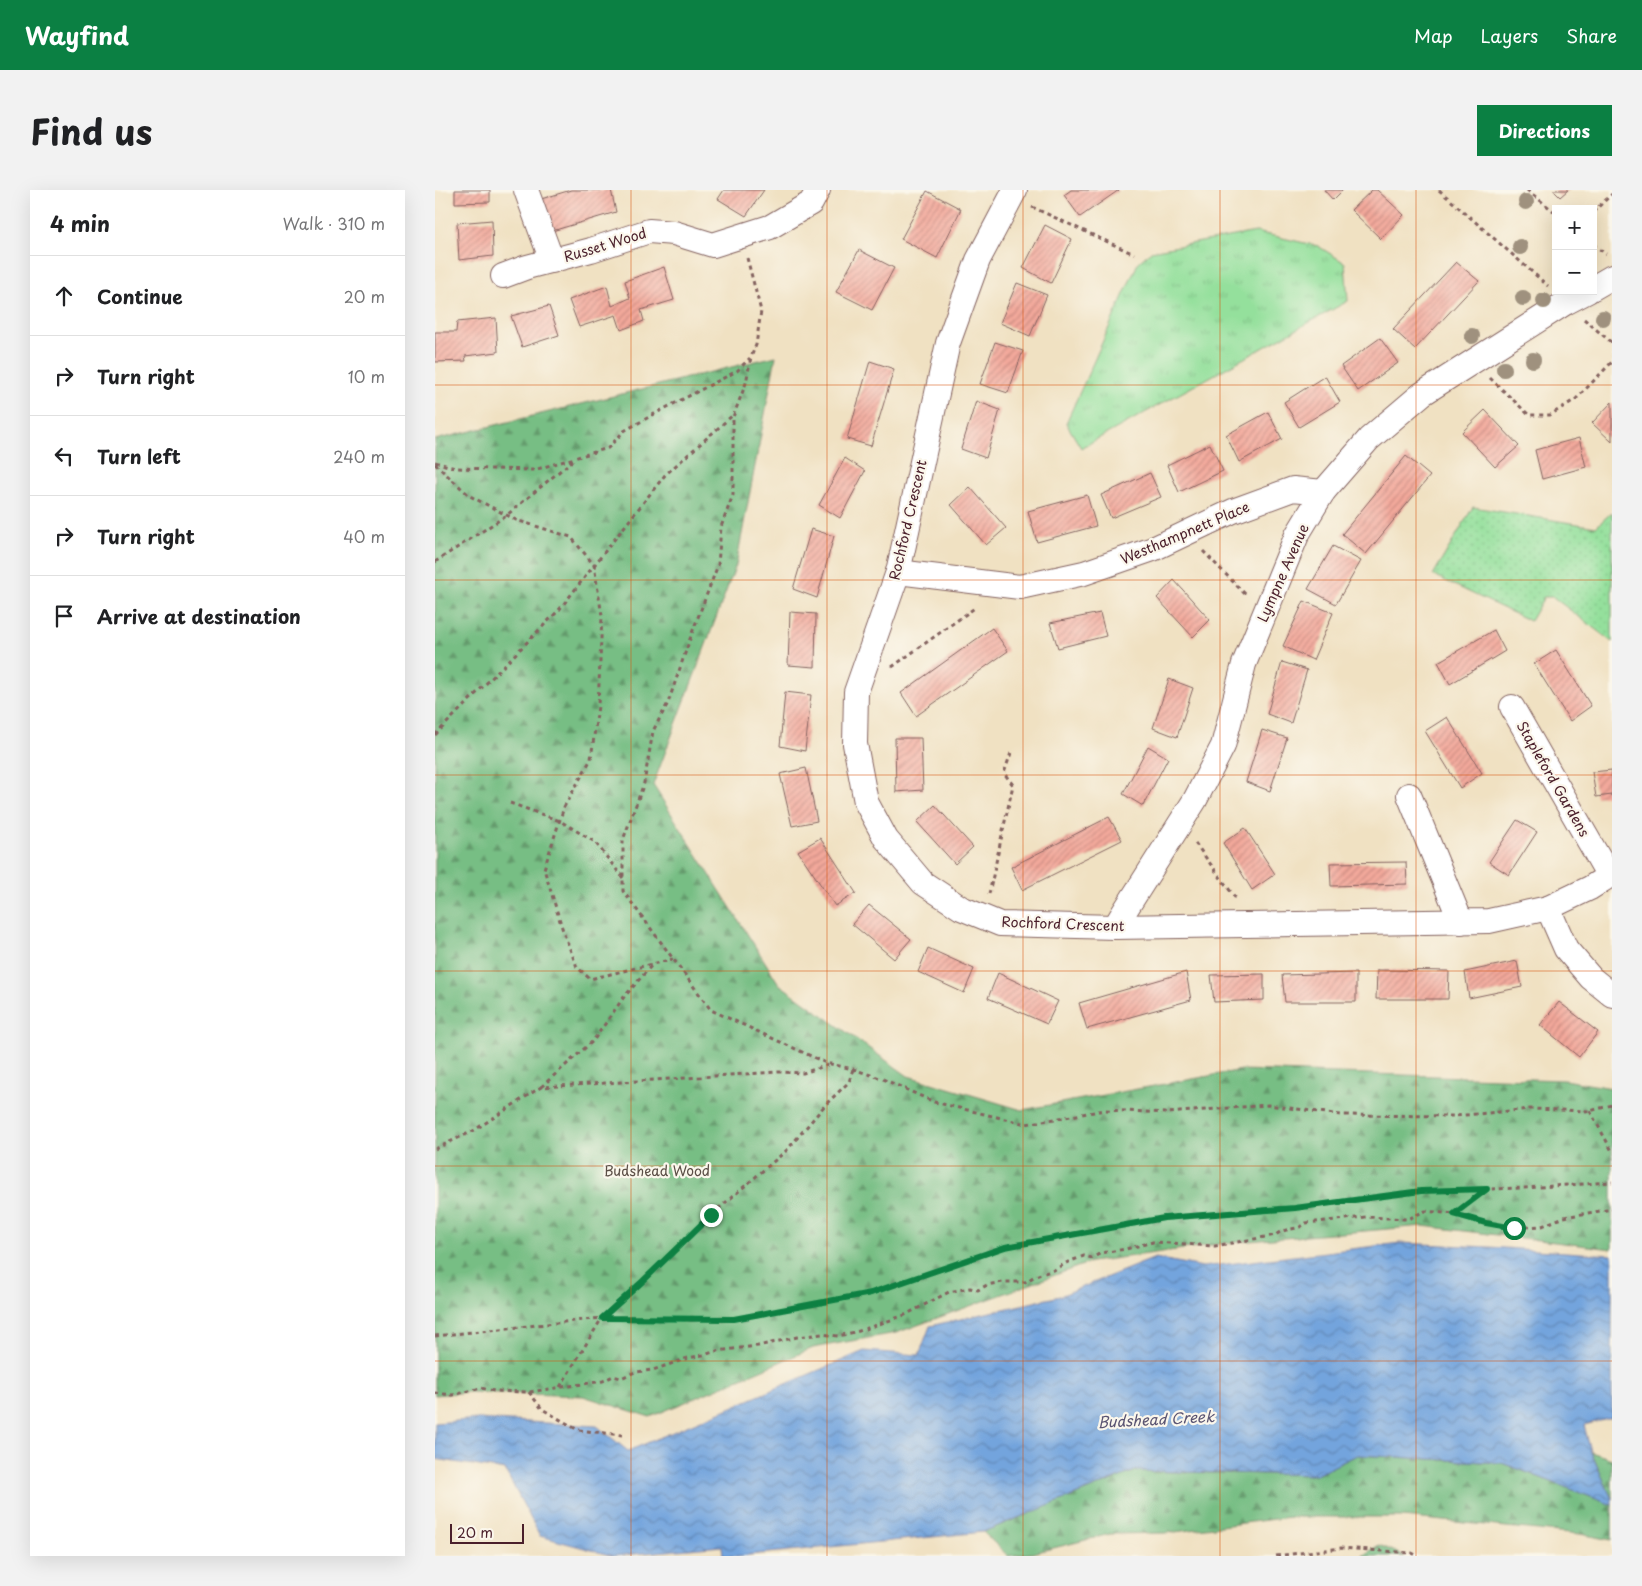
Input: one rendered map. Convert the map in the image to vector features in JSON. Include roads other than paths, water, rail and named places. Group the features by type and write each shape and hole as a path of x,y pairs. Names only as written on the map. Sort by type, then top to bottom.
{"street":[{"name":"Russet Wood","path":"526,190 552,261"},
{"name":"Russet Wood","path":"503,276 649,231 674,233 713,246 770,226 811,203 817,190"},
{"name":"Rochford Crescent","path":"1015,190 978,260 947,344 898,572 856,692 855,744 867,802 886,840 923,883 961,908 1000,924 1115,927 1489,922 1548,908 1590,888 1611,875"},
{"path":"1597,286 1612,277"},
{"name":"Lympne Avenue","path":"1115,927 1195,800 1223,746 1244,664 1297,536 1323,492 1369,439 1422,394 1580,295"},
{"name":"Westhampnett Place","path":"898,572 1021,586 1084,573 1153,549 1233,512 1293,489 1323,492"},
{"name":"Stapleford Gardens","path":"1512,707 1611,875"},
{"path":"1409,795 1461,922"},
{"path":"1548,908 1566,949 1591,978 1612,995"}],"water":[{"name":"Budshead Creek","path":"1400,1243 1612,1255 1612,1418 1584,1425 1591,1452 1612,1499 1612,1505 1502,1463 1357,1455 1316,1475 1135,1471 983,1532 738,1556 723,1556 722,1546 613,1556 540,1536 505,1470 435,1459 435,1423 478,1419 597,1426 628,1451 864,1351 919,1355 930,1326 1060,1296 1155,1258 1203,1267"}],"park label":[{"name":"Budshead Wood","path":"657,1171"}]}
